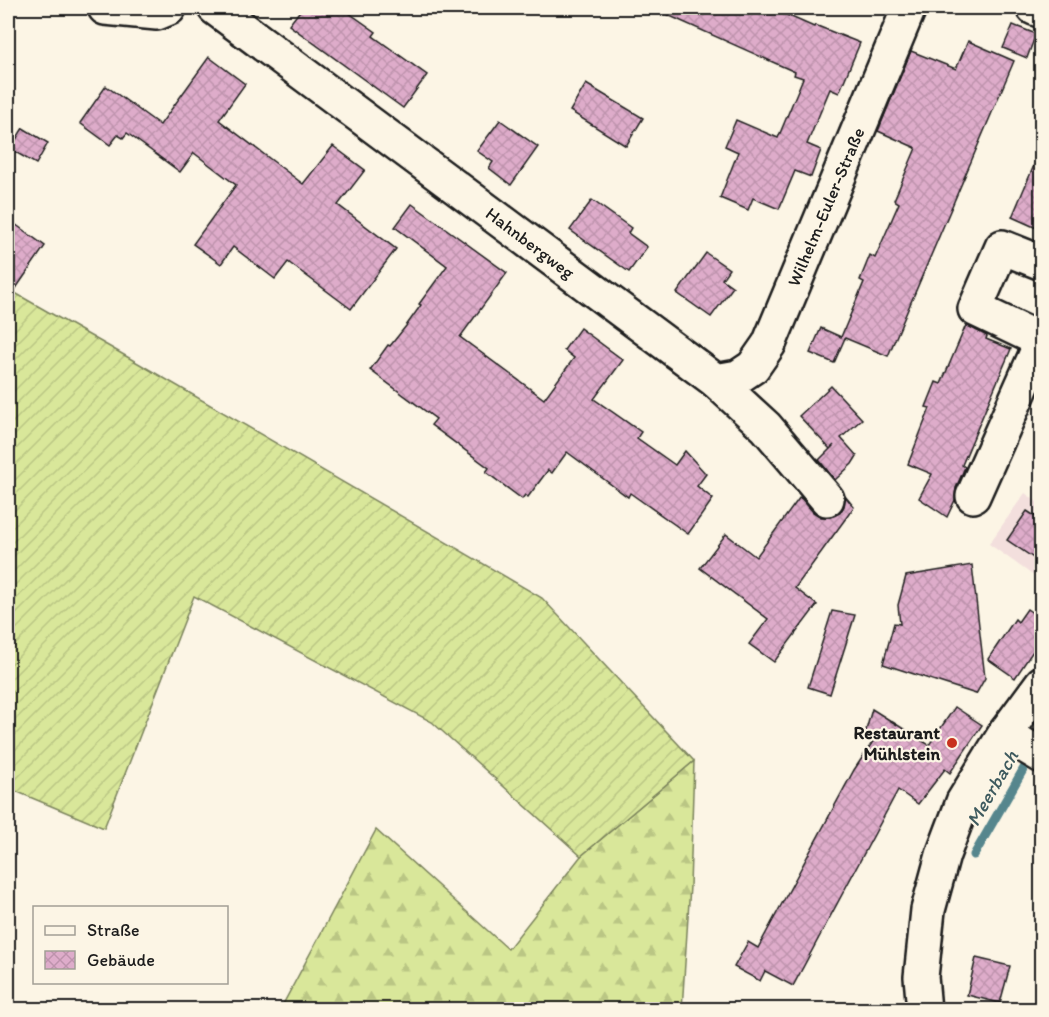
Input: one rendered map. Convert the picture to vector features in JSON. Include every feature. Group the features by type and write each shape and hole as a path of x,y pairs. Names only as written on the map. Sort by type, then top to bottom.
{"street":[{"path":"105,8 163,10"},
{"name":"Hahnbergweg","path":"215,8 716,381 766,427 827,499"},
{"name":"Wilhelm-Euler-Straße","path":"716,381 738,377 753,367 769,345 909,8"},
{"path":"1034,8 1041,11"},
{"path":"973,496 1041,341 975,309 1002,247 1041,263"},
{"path":"924,1010 921,977 928,910 943,855 963,802 1023,744 1041,686"}],"shaded area":[{"path":"1025,493 1041,505 1041,581 989,544"}],"green space":[{"path":"8,289 542,598 694,761 581,856 432,722 194,596 104,828 8,788"},
{"path":"694,761 690,886 682,1009 280,1010 376,830 508,949 581,856"}],"building":[{"path":"302,8 342,8 376,32 373,36 427,75 403,108 289,25"},
{"path":"652,8 771,8 814,27 815,25 860,43 839,93 830,89 807,144 821,150 811,177 795,171 779,209 753,198 748,210 720,198 738,152 725,146 736,120 778,138 803,78 794,75 795,72"},
{"path":"1013,25 1036,34 1027,58 1003,48"},
{"path":"968,41 1014,61 888,356 845,338 834,363 810,353 821,328 841,337 864,282 860,280 870,255 875,258 899,203 894,200 916,148 878,131 911,51 956,69"},
{"path":"209,57 245,84 219,120 303,184 333,146 365,170 338,205 396,249 351,309 288,262 275,279 233,247 221,264 193,244 236,185 194,153 180,172 127,133 123,138 118,135 110,145 80,123 106,86 160,125"},
{"path":"586,84 643,118 626,146 570,111"},
{"path":"500,120 538,147 511,185 489,168 493,162 477,151"},
{"path":"23,128 48,143 36,164 10,149"},
{"path":"1041,149 1041,230 1012,217"},
{"path":"592,200 631,228 628,233 647,247 629,272 570,230"},
{"path":"412,204 507,273 460,337 544,399 574,358 564,350 580,328 623,360 594,399 641,432 637,438 675,465 685,451 706,474 697,486 713,499 688,534 630,493 628,497 567,452 552,473 548,470 528,497 525,495 522,499 486,472 489,468 431,425 436,419 370,370 388,345 390,346 406,326 447,266 395,227"},
{"path":"8,219 45,246 8,300"},
{"path":"706,253 729,269 722,279 733,287 711,317 677,293"},
{"path":"966,325 987,336 986,339 1011,349 962,465 965,467 947,517 919,498 932,474 908,464 930,408 926,407 936,382 941,384"},
{"path":"831,386 862,419 841,438 857,456 835,480 819,460 830,449 799,416"},
{"path":"845,496 854,507 795,588 817,605 774,662 749,644 768,619 700,568 726,534 756,557 800,497 813,512 821,517 830,517 840,513 844,506"},
{"path":"1027,511 1041,520 1041,563 1007,540"},
{"path":"972,565 985,678 976,694 883,664 894,623 900,624 898,605 906,576"},
{"path":"1027,609 1041,619 1041,639 1015,678 988,659 1015,619 1018,622"},
{"path":"832,611 855,615 830,694 808,687"},
{"path":"955,707 982,725 950,773 945,769 918,804 898,790 793,986 765,971 760,981 734,967 748,942 758,948 854,770 874,740 865,734 872,709 929,745"},
{"path":"976,958 1010,966 1000,1003 967,995"}],"waterway":[{"name":"Meerbach","path":"974,855 1031,756"}],"place":[{"name":"Restaurant Mühlstein","path":"952,743"}]}
